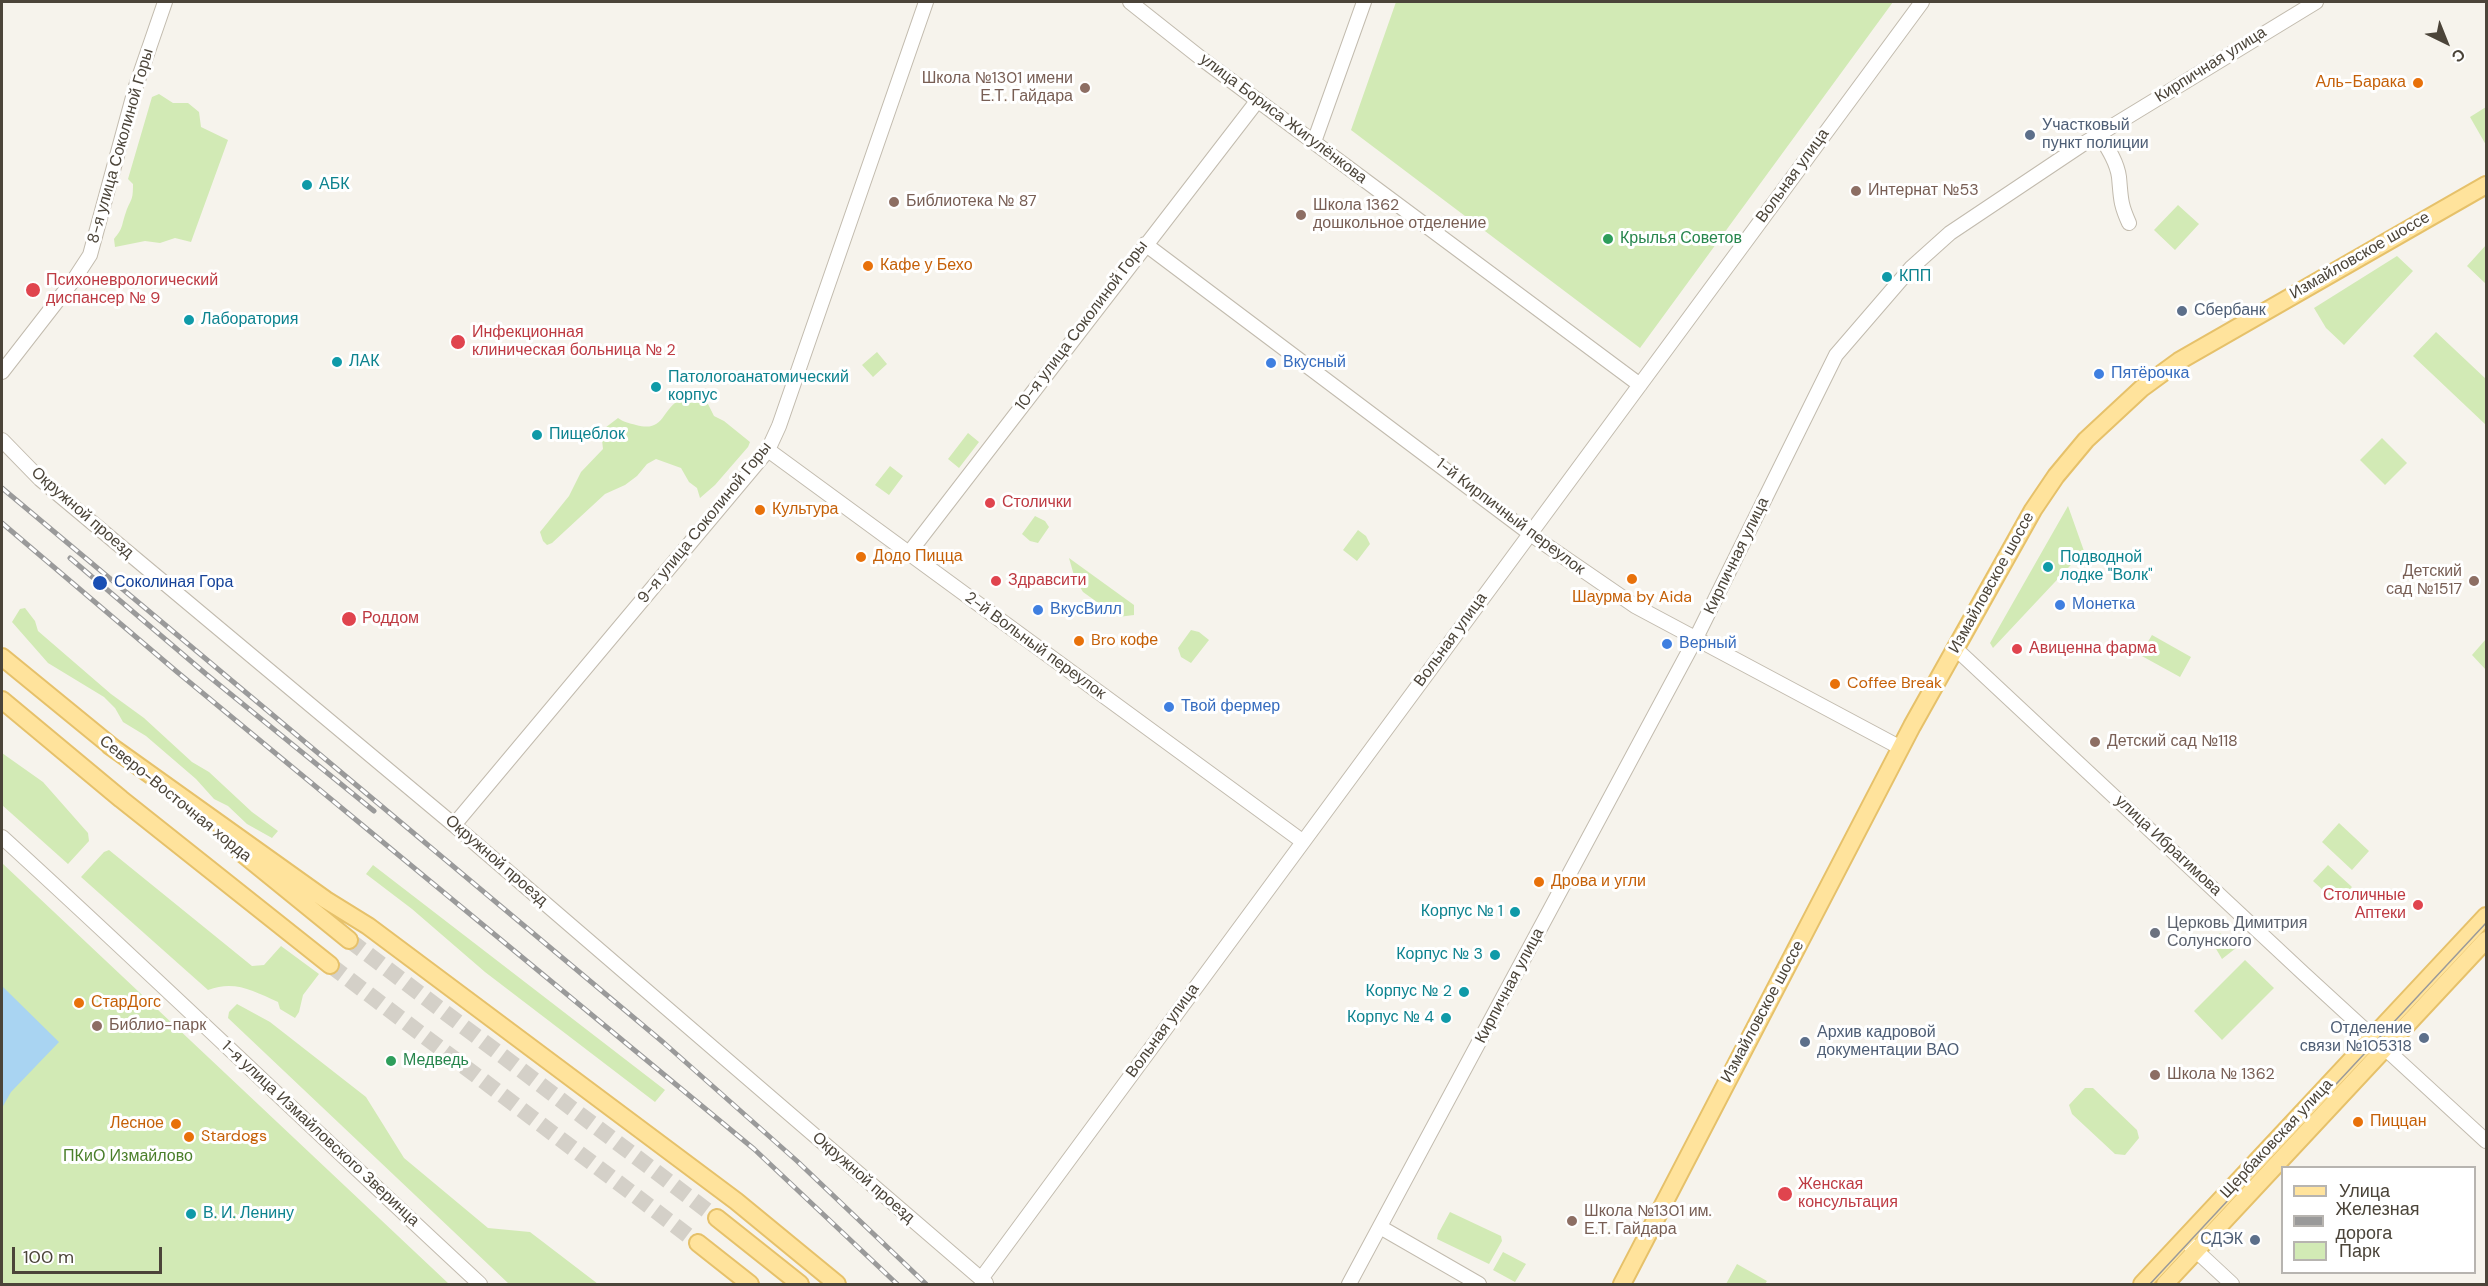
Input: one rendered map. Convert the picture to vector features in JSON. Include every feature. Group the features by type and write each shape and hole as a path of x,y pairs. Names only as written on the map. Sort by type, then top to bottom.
{"main road":[{"name":"Измайловское шоссе","path":"1622,1284 1901,748 2032,510 2056,476 2086,440 2142,388 2199,349 2487,185"},
{"name":"Северо-Восточная хорда","path":"2,657 349,940"},
{"name":"Северо-Восточная хорда","path":"2,700 121,799 330,965"},
{"path":"109,745 326,900 378,933 736,1201 837,1284"},
{"name":"Щербаковская улица","path":"2142,1284 2190,1245 2379,1043 2487,916"},
{"name":"Щербаковская улица","path":"2379,1043 2487,940"},
{"path":"717,1218 800,1284"},
{"path":"698,1243 750,1284"},
{"name":"Щербаковская улица","path":"2165,1284 2190,1245"}],"street":[{"name":"8-я улица Соколиной Горы","path":"2,372 75,278 90,255 133,97 165,2"},
{"name":"9-я улица Соколиной Горы","path":"454,825 768,450 780,426 926,2"},
{"name":"улица Бориса Жигулёнкова","path":"1130,2 1640,385"},
{"path":"1314,142 1364,2"},
{"name":"Вольная улица","path":"984,1282 1302,841 1922,2"},
{"name":"Кирпичная улица","path":"1349,1284 1696,638 1836,355 1878,304 1928,251 2004,196 2099,134 2316,2"},
{"name":"10-я улица Соколиной Горы","path":"909,554 1145,244 1258,100"},
{"path":"2099,134 2114,161 2119,176 2121,206 2129,223"},
{"name":"1-й Кирпичный переулок","path":"1145,244 1530,533 1618,595 1901,748"},
{"name":"Окружной проезд","path":"2,440 48,486 454,825 984,1282"},
{"name":"2-й Вольный переулок","path":"768,450 1302,841"},
{"name":"улица Ибрагимова","path":"1955,648 2487,1141"},
{"name":"1-я улица Измайловского Зверинца","path":"2,837 129,953 300,1118 480,1284"},
{"path":"1380,1227 1479,1284"},
{"path":"2190,1245 2232,1284"}],"green space":[{"name":"Крылья Советов","path":"1396,2 1893,2 1640,348 1351,130"},
{"path":"159,94 173,103 188,103 199,112 201,127 228,140 191,242 175,238 160,243 145,241 115,247 114,239 121,229 132,197 133,184 128,179 152,97"},
{"path":"2486,107 2486,145 2470,117"},
{"path":"2178,205 2199,224 2175,250 2154,230"},
{"path":"2486,245 2486,284 2467,266"},
{"path":"2397,256 2413,271 2344,345 2326,328 2314,308"},
{"path":"2436,332 2486,379 2486,425 2413,356"},
{"path":"877,352 887,364 873,377 862,365"},
{"path":"681,399 707,402 714,416 724,421 750,442 715,485 700,498 697,488 689,482 681,468 656,459 647,464 625,485 605,494 547,545 540,532 569,496 581,472 603,449 601,431 618,418 636,425 652,426 658,423"},
{"path":"968,433 979,442 959,468 948,459"},
{"path":"2382,438 2407,463 2385,485 2360,460"},
{"path":"890,466 903,476 889,495 875,485"},
{"path":"2068,506 2084,551 1993,648 1990,643"},
{"path":"1035,516 1045,521 1049,527 1038,543 1030,541 1022,534"},
{"path":"1358,530 1366,536 1370,544 1357,561 1343,550"},
{"path":"1069,558 1134,605 1134,615 1118,617 1083,592 1075,579"},
{"path":"25,608 35,621 38,631 111,694 144,718 192,762 209,772 252,812 278,831 272,838 247,824 228,806 214,799 196,779 146,736 123,722 115,708 104,697 48,663 12,622 20,609"},
{"path":"1191,630 1199,632 1209,640 1191,663 1181,657 1178,648"},
{"path":"2152,635 2191,657 2180,677 2140,655"},
{"path":"2486,639 2486,670 2472,655"},
{"path":"2,753 43,782 88,833 89,841 68,864 2,805"},
{"path":"2339,823 2369,851 2352,870 2322,842"},
{"path":"109,850 252,966 264,965 281,946 319,974 303,995 299,1012 295,1018 280,1009 278,1002 244,988 227,986 208,990 81,877 104,852"},
{"name":"ПКиО Измайлово","path":"2,863 449,1284 2,1284"},
{"path":"373,865 665,1090 655,1102 485,972 412,909 366,874"},
{"path":"2328,865 2352,887 2337,903 2313,881"},
{"path":"2220,933 2236,948 2222,959 2212,942"},
{"path":"2245,960 2274,988 2222,1040 2194,1011"},
{"path":"237,1004 270,1022 366,1097 404,1158 488,1228 530,1232 598,1284 509,1284 228,1018 229,1012"},
{"path":"2085,1088 2093,1088 2137,1130 2139,1138 2125,1155 2115,1154 2072,1114 2069,1105"},
{"path":"1450,1212 1501,1236 1502,1241 1489,1264 1437,1239"},
{"path":"1503,1252 1526,1264 1515,1282 1493,1270"},
{"path":"1737,1264 1767,1281 1765,1284 1726,1284"}],"water":[{"path":"2,986 59,1042 11,1092 2,1108"}],"tunnel":[{"path":"349,940 717,1218"},
{"path":"330,965 698,1243"}],"tram line":[{"path":"2150,1284 2486,923"}],"railway":[{"path":"2,488 664,1043 797,1161 926,1284"},
{"path":"2,523 176,671 754,1149 897,1284"},
{"path":"70,558 206,674 374,811"}],"place":[{"name":"Аль-Барака","path":"2418,83"},
{"name":"Школа №1301 имени Е.Т. Гайдара","path":"1085,88"},
{"name":"Участковый пункт полиции","path":"2030,135"},
{"name":"АБК","path":"307,185"},
{"name":"Интернат №53","path":"1856,191"},
{"name":"Библиотека № 87","path":"894,202"},
{"name":"Школа 1362 дошкольное отделение","path":"1301,215"},
{"name":"Крылья Советов","path":"1608,239"},
{"name":"Кафе у Бехо","path":"868,266"},
{"name":"КПП","path":"1887,277"},
{"name":"Психоневрологический диспансер № 9","path":"33,290"},
{"name":"Сбербанк","path":"2182,311"},
{"name":"Лаборатория","path":"189,320"},
{"name":"Инфекционная клиническая больница № 2","path":"458,342"},
{"name":"ЛАК","path":"337,362"},
{"name":"Вкусный","path":"1271,363"},
{"name":"Пятёрочка","path":"2099,374"},
{"name":"Патологоанатомический корпус","path":"656,387"},
{"name":"Пищеблок","path":"537,435"},
{"name":"Столички","path":"990,503"},
{"name":"Культура","path":"760,510"},
{"name":"Додо Пицца","path":"861,557"},
{"name":"Подводной лодке \"Волк\"","path":"2048,567"},
{"name":"Шаурма by Aida","path":"1632,579"},
{"name":"Здравсити","path":"996,581"},
{"name":"Детский сад №1517","path":"2474,581"},
{"name":"Соколиная Гора","path":"100,583"},
{"name":"Монетка","path":"2060,605"},
{"name":"ВкусВилл","path":"1038,610"},
{"name":"Роддом","path":"349,619"},
{"name":"Bro кофе","path":"1079,641"},
{"name":"Верный","path":"1667,644"},
{"name":"Авиценна фарма","path":"2017,649"},
{"name":"Coffee Break","path":"1835,684"},
{"name":"Твой фермер","path":"1169,707"},
{"name":"Детский сад №118","path":"2095,742"},
{"name":"Дрова и угли","path":"1539,882"},
{"name":"Столичные Аптеки","path":"2418,905"},
{"name":"Корпус № 1","path":"1515,912"},
{"name":"Церковь Димитрия Солунского","path":"2155,933"},
{"name":"Корпус № 3","path":"1495,955"},
{"name":"Корпус № 2","path":"1464,992"},
{"name":"СтарДогс","path":"79,1003"},
{"name":"Корпус № 4","path":"1446,1018"},
{"name":"Библио-парк","path":"97,1026"},
{"name":"Отделение связи №105318","path":"2424,1038"},
{"name":"Архив кадровой документации ВАО","path":"1805,1042"},
{"name":"Медведь","path":"391,1061"},
{"name":"Школа № 1362","path":"2155,1075"},
{"name":"Пиццан","path":"2358,1122"},
{"name":"Лесное","path":"176,1124"},
{"name":"Stardogs","path":"189,1137"},
{"name":"Женская консультация","path":"1785,1194"},
{"name":"В. И. Ленину","path":"191,1214"},
{"name":"Школа №1301 им. Е.Т. Гайдара","path":"1572,1221"},
{"name":"СДЭК","path":"2255,1240"}]}
